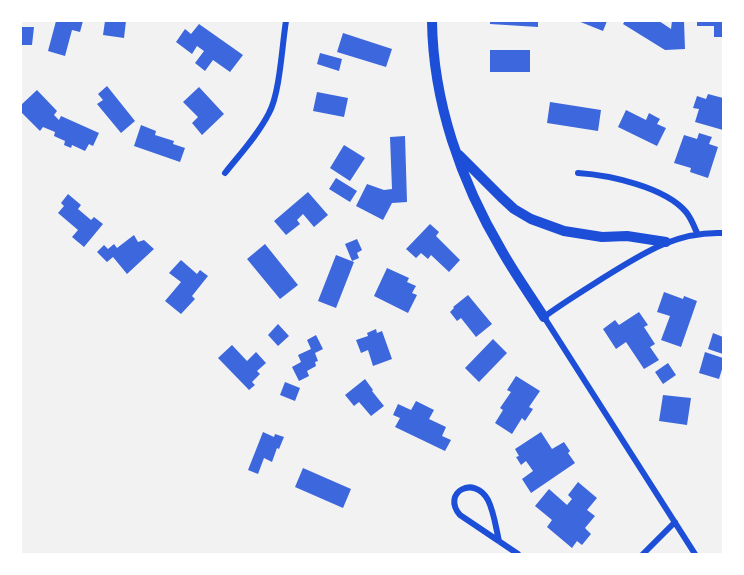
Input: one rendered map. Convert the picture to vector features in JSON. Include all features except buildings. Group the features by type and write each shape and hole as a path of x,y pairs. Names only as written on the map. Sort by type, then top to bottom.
{"street":[{"path":"225,173 260,128 270,111 276,93 286,21"},
{"path":"432,21 435,67 443,107 454,150 467,183 501,250 695,554"},
{"path":"454,150 514,209 531,219 564,231 602,237 627,236 666,242"},
{"path":"578,173 615,178 671,199 688,214 697,233"},
{"path":"544,317 634,258 666,242 697,233 723,233"},
{"path":"499,541 487,498 474,487 461,490 456,495 455,509 460,514 499,541 518,554"},
{"path":"643,554 675,522"}]}
